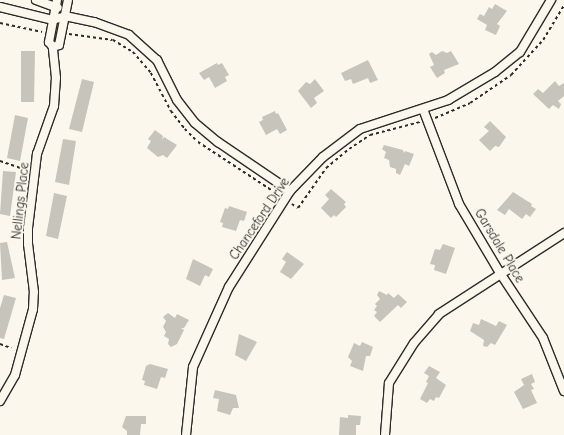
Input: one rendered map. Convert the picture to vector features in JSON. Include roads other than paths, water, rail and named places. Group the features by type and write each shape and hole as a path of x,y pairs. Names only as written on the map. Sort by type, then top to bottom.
{"street":[{"path":"36,0 56,3 65,16"},
{"path":"53,47 59,45 68,0"},
{"name":"Chanceford Drive","path":"186,435 193,367 229,287 290,191 323,157 360,129 398,115 424,109 471,88 520,52 551,0"},
{"name":"Nellings Place","path":"0,402 17,369 33,309 34,292 28,244 28,228 38,154 54,106 56,78 53,47 49,42 56,3"},
{"path":"0,7 53,20 65,16 112,28 129,36 149,51 164,71 177,100 195,123 218,142 290,191"},
{"name":"Garsdale Place","path":"424,109 460,204 500,273 543,338 564,391"},
{"path":"385,435 389,383 414,343 439,314 500,273 564,233"}]}
